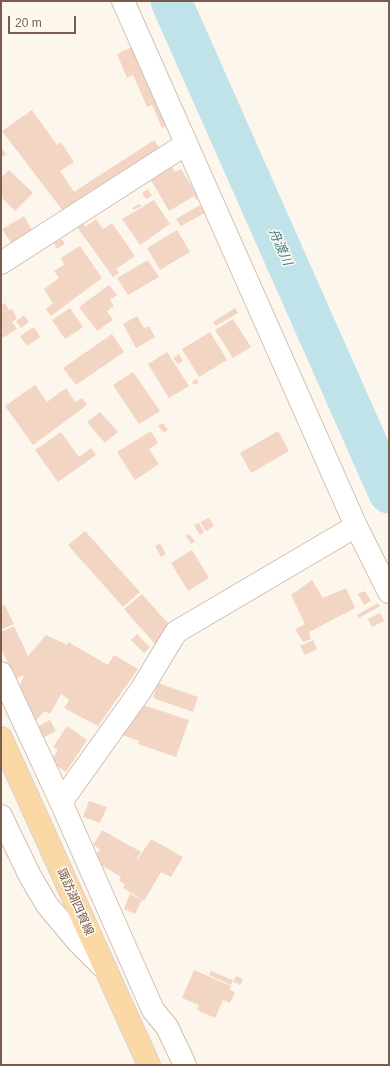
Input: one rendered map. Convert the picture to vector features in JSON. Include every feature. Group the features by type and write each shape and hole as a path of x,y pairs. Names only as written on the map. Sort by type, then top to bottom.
{"main road":[{"name":"諏訪湖四賀線","path":"1,738 150,1065"}],"street":[{"path":"123,1 356,526 389,592"},
{"path":"1,263 186,144"},
{"path":"61,802 141,690 176,632 356,526"},
{"path":"1,673 61,802 153,1010 168,1027 185,1065"},
{"path":"1,816 30,876 47,905 78,943 106,970"}],"building":[{"path":"134,46 169,125 162,128 152,105 147,107 133,75 127,78 117,54"},
{"path":"32,110 57,145 61,142 74,162 60,171 74,192 154,140 160,149 63,211 2,131"},
{"path":"1,147 6,154 1,158"},
{"path":"172,167 175,172 181,169 199,198 196,200 194,196 169,211 151,180"},
{"path":"9,170 33,193 15,211 1,197 1,178"},
{"path":"148,189 152,196 146,199 142,193"},
{"path":"154,200 170,224 140,245 122,219"},
{"path":"139,204 142,206 133,210 132,208"},
{"path":"200,205 205,213 181,226 176,219"},
{"path":"24,216 32,230 11,243 2,229"},
{"path":"96,219 103,229 112,223 135,256 116,269 119,273 113,277 77,227 83,223 85,227"},
{"path":"177,230 190,252 160,270 147,248"},
{"path":"62,239 65,244 56,249 54,243"},
{"path":"80,246 102,278 51,316 46,309 53,303 44,289 59,278 54,271 64,265 61,258"},
{"path":"148,260 159,277 128,295 117,278"},
{"path":"109,285 117,295 110,300 114,306 107,311 113,320 97,331 79,307"},
{"path":"5,303 9,310 12,309 17,319 12,322 17,329 1,339 1,305"},
{"path":"70,308 83,327 65,339 52,320"},
{"path":"235,308 238,313 216,326 213,322"},
{"path":"24,315 29,322 21,328 16,321"},
{"path":"137,316 144,328 149,326 155,337 136,348 123,324"},
{"path":"233,319 251,347 233,358 215,330"},
{"path":"34,327 40,337 27,346 20,336"},
{"path":"210,332 227,360 199,377 182,349"},
{"path":"112,334 124,352 76,385 63,368"},
{"path":"167,352 189,386 169,398 148,364"},
{"path":"179,354 183,361 178,364 173,358"},
{"path":"133,372 160,411 139,424 113,385"},
{"path":"197,379 198,383 194,385 192,382"},
{"path":"35,385 47,402 66,388 75,402 82,398 87,405 33,445 5,406"},
{"path":"100,412 118,432 105,443 87,422"},
{"path":"163,423 168,430 164,433 158,426"},
{"path":"151,431 158,443 149,449 159,464 135,480 117,452"},
{"path":"278,431 289,451 251,473 240,453"},
{"path":"61,432 79,457 91,448 96,455 58,482 35,450"},
{"path":"209,518 214,526 206,531 200,522"},
{"path":"199,523 204,532 200,535 194,525"},
{"path":"85,531 140,592 123,607 68,545"},
{"path":"189,534 195,541 191,544 186,536"},
{"path":"160,543 166,554 161,557 155,546"},
{"path":"192,550 209,578 188,591 171,563"},
{"path":"312,580 323,598 346,588 355,608 309,632 311,639 303,642 295,629 305,624 291,595"},
{"path":"365,591 371,601 364,605 358,594"},
{"path":"142,594 173,629 156,645 124,609"},
{"path":"378,603 380,606 359,618 357,615"},
{"path":"4,604 14,624 1,630 1,606"},
{"path":"380,613 384,621 372,627 368,619"},
{"path":"14,626 28,656 46,635 67,645 68,642 108,665 114,655 138,669 98,726 64,708 69,700 61,694 50,714 45,711 34,722 18,690 24,675 16,679 1,649 1,632"},
{"path":"137,634 150,647 144,653 131,640"},
{"path":"313,640 317,649 305,655 300,646"},
{"path":"158,683 198,697 193,712 153,698"},
{"path":"140,704 189,720 176,757 138,744 139,741 123,735"},
{"path":"50,720 56,731 41,739 36,727"},
{"path":"67,726 87,740 66,772 50,762 58,750 53,747"},
{"path":"89,801 107,807 100,823 83,817"},
{"path":"102,830 141,852 137,859 151,839 183,857 171,877 161,872 144,901 123,888 125,884 119,881 121,877 98,863 95,858 100,849 93,845"},
{"path":"130,894 142,900 135,914 124,909"},
{"path":"194,970 231,986 230,990 235,992 230,1003 223,1000 215,1018 197,1010 199,1005 182,998"},
{"path":"211,971 233,980 231,985 209,975"},
{"path":"236,976 243,979 241,985 233,982"}],"waterway":[{"name":"舟渡川","path":"171,1 389,493"}]}
